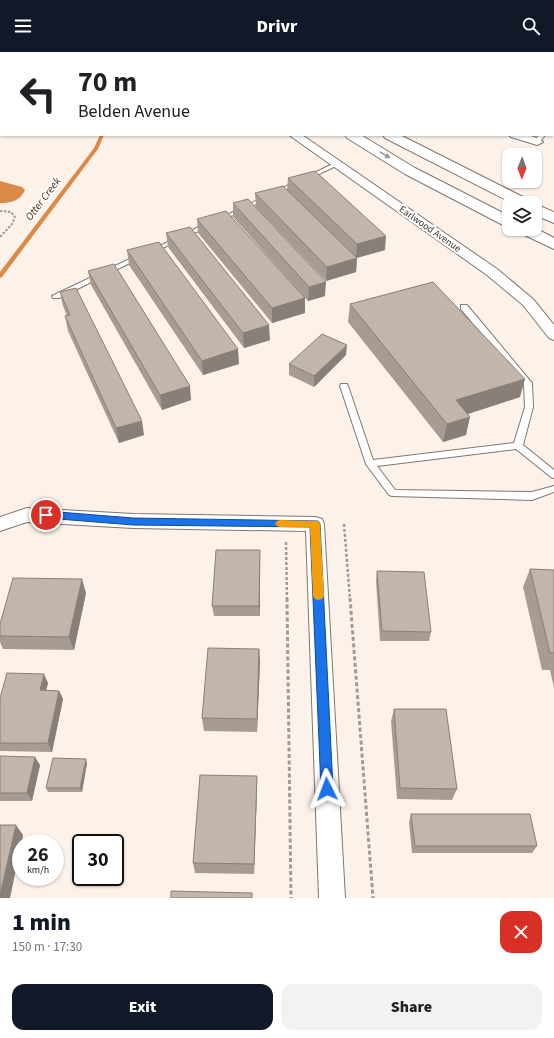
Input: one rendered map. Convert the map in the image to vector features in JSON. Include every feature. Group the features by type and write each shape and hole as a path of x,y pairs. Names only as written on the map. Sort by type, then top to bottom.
{"highway":[{"path":"354,136 410,171 502,218"},
{"path":"392,136 510,196"},
{"path":"412,136 516,196"},
{"path":"542,212 552,217"},
{"path":"538,236 554,244"}],"street":[{"name":"Earlwood Avenue","path":"296,136 492,272 528,302 554,335"},
{"path":"523,136 539,138"},
{"path":"0,524 26,515 46,515 133,521 315,524 332,898"}],"lane":[{"path":"56,296 337,164"},
{"path":"464,307 528,383 529,407 518,446"},
{"path":"344,386 370,464 392,493 532,496 554,489"},
{"path":"370,464 518,446 554,475"}],"path":[{"path":"0,211 11,212 15,217 12,224 0,237"},
{"path":"286,524 291,898"},
{"path":"344,524 373,898"}],"shaded area":[{"path":"0,181 22,187 25,190 21,197 15,201 0,203"}],"building":[{"path":"315,171 386,236 357,244 288,178"},
{"path":"283,186 357,258 327,267 255,193"},
{"path":"248,199 326,282 309,287 233,203"},
{"path":"226,211 305,298 272,308 197,219"},
{"path":"190,227 269,325 243,333 166,233"},
{"path":"159,242 238,349 202,361 127,250"},
{"path":"114,264 190,386 160,395 88,271"},
{"path":"433,282 525,379 456,400 470,417 447,424 350,304"},
{"path":"76,288 142,421 116,428 65,316 70,315 60,292"},
{"path":"322,334 347,345 314,376 289,364"},
{"path":"216,550 260,550 259,606 212,606"},
{"path":"530,569 554,570 554,653 550,653"},
{"path":"377,571 424,572 431,632 382,631"},
{"path":"13,578 82,579 69,637 0,636 0,624"},
{"path":"208,648 259,649 257,719 202,718"},
{"path":"7,673 44,674 40,690 59,691 48,743 0,743 0,698"},
{"path":"394,709 446,709 457,789 400,788"},
{"path":"0,756 35,757 27,793 0,793"},
{"path":"53,758 86,759 80,788 46,788"},
{"path":"200,775 257,776 254,864 193,863"},
{"path":"411,814 530,814 537,846 415,846"},
{"path":"0,825 16,825 14,834 12,834 12,842 0,895"},
{"path":"171,891 252,893 252,898 171,898"}],"waterway":[{"name":"Otter Creek","path":"0,276 96,148 102,136"}],"slow traffic":[{"path":"280,524 315,524 318,596"}],"route":[{"path":"46,515 133,521 315,524 327,789"}]}
